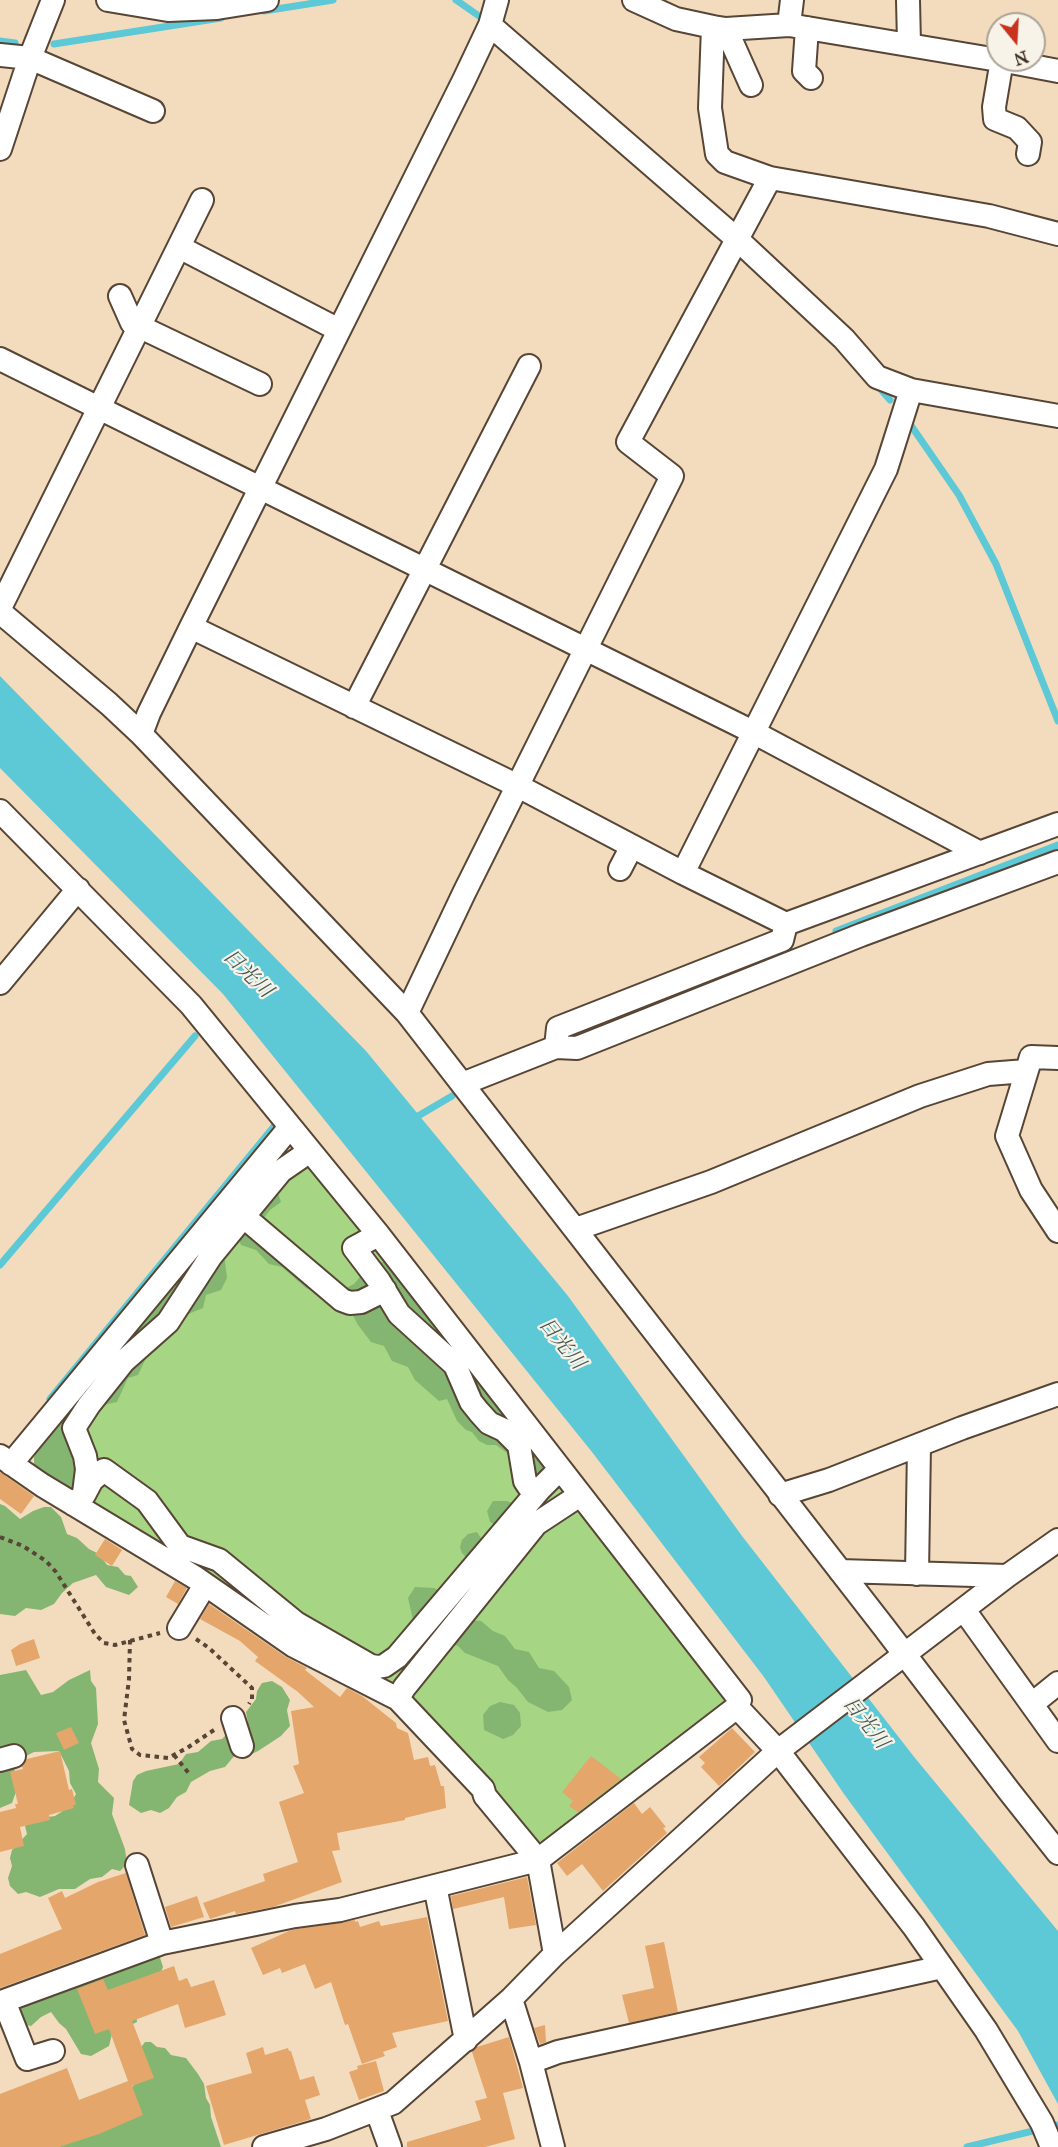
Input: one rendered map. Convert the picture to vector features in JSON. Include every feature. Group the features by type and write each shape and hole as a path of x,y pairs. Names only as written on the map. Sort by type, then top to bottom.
{"street":[{"path":"0,146 30,58 53,0"},
{"path":"108,0 168,10 217,8 267,0"},
{"path":"141,734 191,627 490,25 497,0"},
{"path":"634,0 676,18 719,28 798,26 986,57"},
{"path":"792,0 804,71 811,78"},
{"path":"908,0 909,43"},
{"path":"490,25 738,240 844,339 877,377 911,390 1058,416"},
{"path":"719,28 751,85"},
{"path":"719,28 710,108 717,154 725,162 770,178 988,216 1058,234"},
{"path":"0,55 30,58 153,111"},
{"path":"998,72 994,107 995,119 1017,128 1030,142 1028,154"},
{"path":"407,1013 464,893 672,476 628,442 770,178"},
{"path":"202,200 0,610 141,734 407,1013 1058,1853"},
{"path":"179,247 339,330"},
{"path":"120,296 132,323 260,384"},
{"path":"0,359 753,732 980,853"},
{"path":"354,707 529,366"},
{"path":"683,873 886,469 911,390"},
{"path":"191,627 518,786 683,873 786,924 1058,824"},
{"path":"0,811 191,1005 378,1235 740,1700 737,1707 538,1860 340,1910 295,1916 162,1943 2,2003 27,2059 53,2051"},
{"path":"620,869 632,846"},
{"path":"462,1084 556,1047 577,1048 861,935 1058,862"},
{"path":"0,983 78,889"},
{"path":"556,1047 558,1028 782,940 786,924"},
{"path":"1058,1058 1031,1057 1007,1136 1030,1190 1058,1231"},
{"path":"576,1229 711,1182 920,1096 988,1074 1026,1071"},
{"path":"290,1127 216,1233 6,1460 78,1500 294,1646 398,1699 483,1789 485,1796 538,1860 555,1954"},
{"path":"78,1500 87,1469 85,1456 74,1428 106,1381 124,1361 168,1322 211,1256 216,1233 243,1216 281,1171 310,1151"},
{"path":"243,1216 342,1300 350,1303 361,1302 385,1290"},
{"path":"378,1235 354,1248 385,1290 399,1314 455,1365 471,1402 479,1412 489,1423 504,1430 519,1445 525,1481 529,1486 539,1490"},
{"path":"780,1495 829,1480 1058,1394"},
{"path":"917,1574 919,1445"},
{"path":"398,1699 470,1589 539,1490 560,1469"},
{"path":"78,1500 92,1480 104,1470 147,1501 180,1546 219,1560 296,1623 370,1666 384,1666 397,1657 470,1589 536,1524 580,1495"},
{"path":"264,2147 326,2129 393,2103 511,1999 555,1954 778,1751 1007,1576 1058,1540"},
{"path":"840,1571 1007,1576"},
{"path":"179,1628 206,1585"},
{"path":"964,1610 1058,1741"},
{"path":"397,1657 416,1673"},
{"path":"1032,1704 1058,1683"},
{"path":"737,1707 778,1751 907,1918 992,2040 1042,2123 1052,2147"},
{"path":"233,1718 242,1746"},
{"path":"137,1865 162,1943"},
{"path":"435,1886 466,2040"},
{"path":"531,2062 558,2052 942,1967"},
{"path":"511,1999 531,2062 553,2147"},
{"path":"377,2111 390,2147"}],"path":[{"path":"0,1537 23,1546 46,1561 56,1572 95,1634 104,1643 116,1645 130,1640 179,1628 209,1648 252,1688 252,1699 246,1708 233,1718 168,1758 151,1758 140,1755 132,1749 124,1720 129,1679 130,1640"},
{"path":"174,1755 191,1776"}],"green space":[{"path":"277,1162 309,1164 725,1696 726,1702 539,1851 490,1794 495,1787 425,1715 45,1474 38,1448"},
{"path":"275,1185 281,1202 263,1219 344,1289 354,1284 365,1271 377,1267 380,1262 388,1262 437,1322 463,1365 489,1390 538,1453 545,1469 531,1482 514,1471 507,1453 496,1445 487,1445 479,1441 472,1432 466,1430 457,1421 447,1399 439,1401 415,1380 408,1367 392,1361 384,1346 371,1342 349,1308 306,1288 282,1267 269,1264 256,1250 241,1245 232,1224"},
{"path":"224,1254 227,1278 221,1290 206,1295 203,1308 186,1315 180,1328 166,1334 159,1348 146,1358 138,1375 128,1378 117,1402 98,1406 92,1371 187,1256"},
{"path":"60,1413 78,1453 76,1499 49,1482 34,1465 37,1449"},
{"path":"493,1501 507,1501 514,1504 536,1537 532,1549 509,1561 473,1564 462,1553 460,1547 462,1540 468,1534 477,1532 484,1543 495,1525 490,1522 487,1511"},
{"path":"0,1504 20,1519 33,1511 51,1507 61,1517 67,1534 77,1538 89,1549 99,1554 107,1565 118,1567 125,1575 131,1576 138,1587 129,1595 106,1587 96,1575 73,1583 54,1604 41,1610 26,1608 15,1616 0,1614"},
{"path":"415,1587 434,1588 451,1597 467,1620 481,1621 493,1631 505,1636 515,1649 529,1652 539,1668 554,1671 569,1687 572,1700 562,1710 548,1712 528,1702 498,1666 465,1653 458,1646 448,1642 415,1662 415,1653 429,1625 413,1620 408,1598"},
{"path":"26,1670 41,1695 53,1692 69,1680 90,1670 91,1681 96,1688 98,1724 91,1743 99,1769 98,1782 114,1798 112,1814 125,1849 127,1864 120,1871 112,1869 102,1877 90,1879 75,1889 59,1889 40,1897 26,1892 18,1894 10,1886 8,1878 12,1866 10,1858 12,1850 27,1834 25,1826 34,1819 55,1816 69,1807 76,1794 70,1783 69,1771 59,1751 34,1752 17,1764 12,1777 17,1789 12,1803 0,1808 0,1675"},
{"path":"272,1681 282,1687 290,1700 287,1710 290,1726 281,1736 248,1756 235,1755 225,1767 210,1771 191,1782 186,1792 160,1813 151,1810 141,1813 129,1805 133,1781 137,1775 179,1764 186,1754 198,1752 211,1741 222,1739 230,1731 242,1730 248,1723 246,1712 256,1699 257,1691 262,1683"},
{"path":"500,1702 514,1705 520,1713 521,1726 513,1735 503,1739 484,1730 483,1715 490,1706"},
{"path":"157,1948 163,1967 159,1977 136,2010 137,2022 112,2034 109,2046 91,2056 81,2054 66,2029 51,2012 31,2026 21,2024 15,2008"},
{"path":"145,2042 165,2048 171,2055 186,2058 198,2074 204,2084 211,2117 221,2147 59,2147 131,2089 136,2082 139,2050"}],"water":[{"name":"日光川","path":"0,676 366,1051 568,1296 742,1536 915,1758 1058,1931 1058,2104 1018,2031 844,1794 764,1677 592,1452 223,994 0,768"}],"building":[{"path":"0,1472 34,1496 21,1514 0,1499"},
{"path":"105,1539 122,1550 112,1566 95,1555"},
{"path":"175,1581 187,1588 178,1604 166,1597"},
{"path":"209,1604 286,1657 307,1668 305,1670 340,1697 347,1688 362,1696 396,1723 397,1728 408,1733 414,1760 428,1757 430,1766 435,1765 441,1786 444,1786 446,1808 405,1818 405,1820 337,1833 340,1850 332,1851 342,1882 273,1907 236,1914 235,1911 210,1919 203,1903 265,1881 263,1874 298,1862 279,1802 304,1793 293,1766 299,1764 291,1711 314,1707 298,1692 255,1661 258,1657 240,1641 200,1619"},
{"path":"34,1639 40,1658 16,1666 11,1650"},
{"path":"71,1727 79,1743 64,1750 56,1733"},
{"path":"732,1728 755,1752 719,1786 701,1767 705,1763 699,1757"},
{"path":"60,1751 69,1790 72,1789 76,1805 73,1805 74,1808 49,1815 50,1820 20,1827 24,1846 0,1852 0,1812 16,1808 15,1804 18,1804 10,1772 23,1769 22,1766 27,1759"},
{"path":"591,1756 621,1779 578,1812 569,1806 573,1801 562,1792"},
{"path":"634,1803 642,1814 650,1807 666,1827 663,1828 667,1833 603,1891 582,1864 567,1876 557,1863"},
{"path":"126,1873 145,1935 0,1988 0,1954 62,1929 48,1898 62,1891 65,1898 98,1882"},
{"path":"527,1877 536,1925 509,1929 504,1897 453,1909 451,1896"},
{"path":"197,1896 204,1917 171,1927 165,1907"},
{"path":"427,1917 448,2021 392,2033 397,2047 383,2052 385,2056 362,2064 348,2024 345,2025 331,1982 315,1989 305,1964 282,1973 280,1968 263,1975 251,1948 297,1929 355,1920 355,1922 358,1921 360,1927 379,1921 381,1926"},
{"path":"664,1942 678,2012 629,2023 622,1995 654,1988 645,1946"},
{"path":"174,1966 179,1981 187,1978 191,1987 214,1980 226,2015 185,2028 178,2004 132,2021 154,2078 132,2086 143,2115 99,2134 59,2147 0,2147 0,2094 67,2068 79,2100 128,2081 109,2029 95,2034 77,1989 103,1979 108,1990"},
{"path":"545,2025 546,2042 540,2044 534,2028"},
{"path":"509,2037 523,2088 503,2093 515,2139 485,2147 407,2147 407,2142 481,2120 475,2101 487,2098 472,2052 477,2047"},
{"path":"263,2047 265,2055 288,2048 300,2080 314,2076 320,2095 305,2100 311,2119 224,2145 206,2086 252,2073 246,2053"},
{"path":"376,2061 384,2091 359,2100 349,2072 358,2069 357,2066"}],"waterway":[{"path":"264,11 333,0"},
{"path":"456,0 479,16"},
{"path":"54,44 221,18"},
{"path":"0,41 15,43"},
{"path":"876,384 890,400"},
{"path":"910,424 959,495 996,564 1058,721"},
{"path":"836,931 1058,845"},
{"path":"0,1265 195,1036"},
{"path":"413,1119 452,1096"},
{"path":"50,1399 276,1124"},
{"path":"967,2147 1058,2125"}]}
